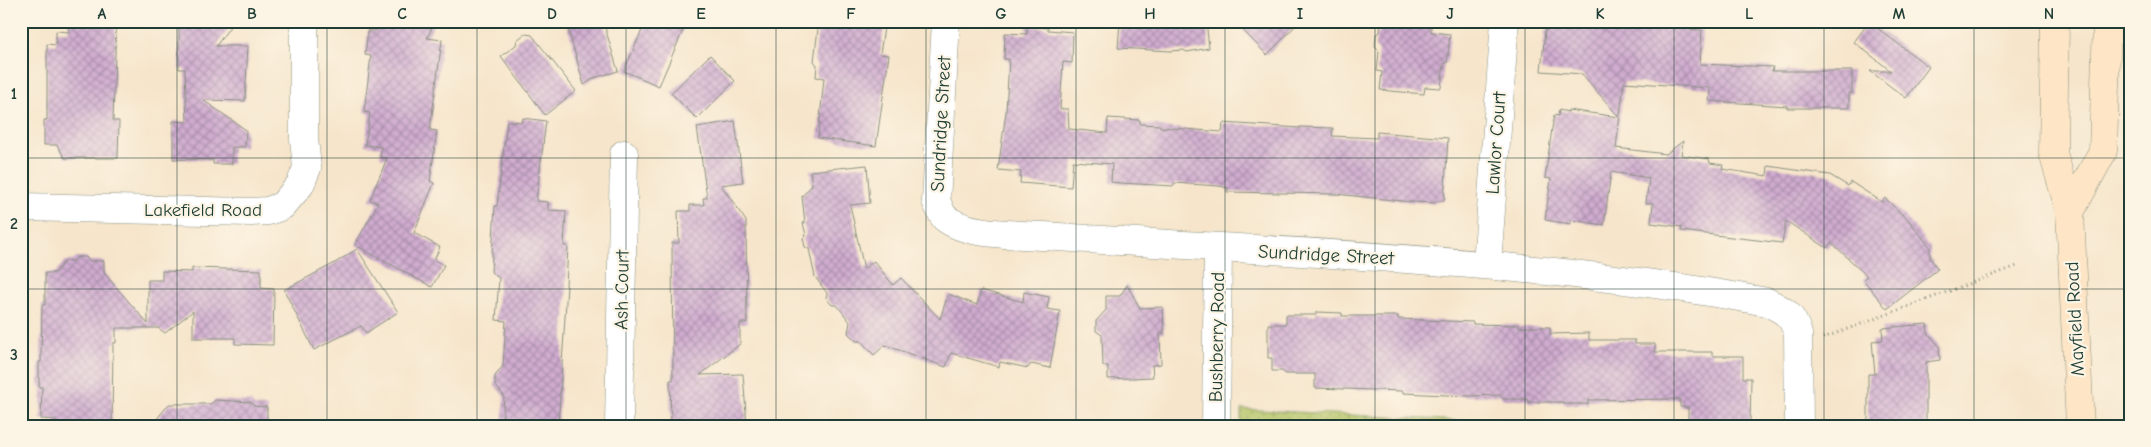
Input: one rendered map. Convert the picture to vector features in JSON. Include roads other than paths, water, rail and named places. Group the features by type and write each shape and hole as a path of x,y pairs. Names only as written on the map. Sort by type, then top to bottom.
{"main road":[{"name":"Mayfield Road","path":"2055,21 2053,153 2070,212 2080,426"},
{"path":"2070,212 2103,151 2106,21"}],"street":[{"name":"Lakefield Road","path":"21,207 251,212 268,211 282,206 300,184 307,168 304,139 304,21"},
{"name":"Sundridge Street","path":"946,21 936,201 943,216 957,226 971,230 1218,248 1487,264 1563,272 1767,302 1784,310 1794,321 1798,334 1799,426"},
{"name":"Lawlor Court","path":"1487,264 1505,21"},
{"name":"Ash Court","path":"619,426 624,154"},
{"name":"Bushberry Road","path":"1216,426 1218,248"}],"waterway":[{"path":"2129,426 2130,397"}]}
